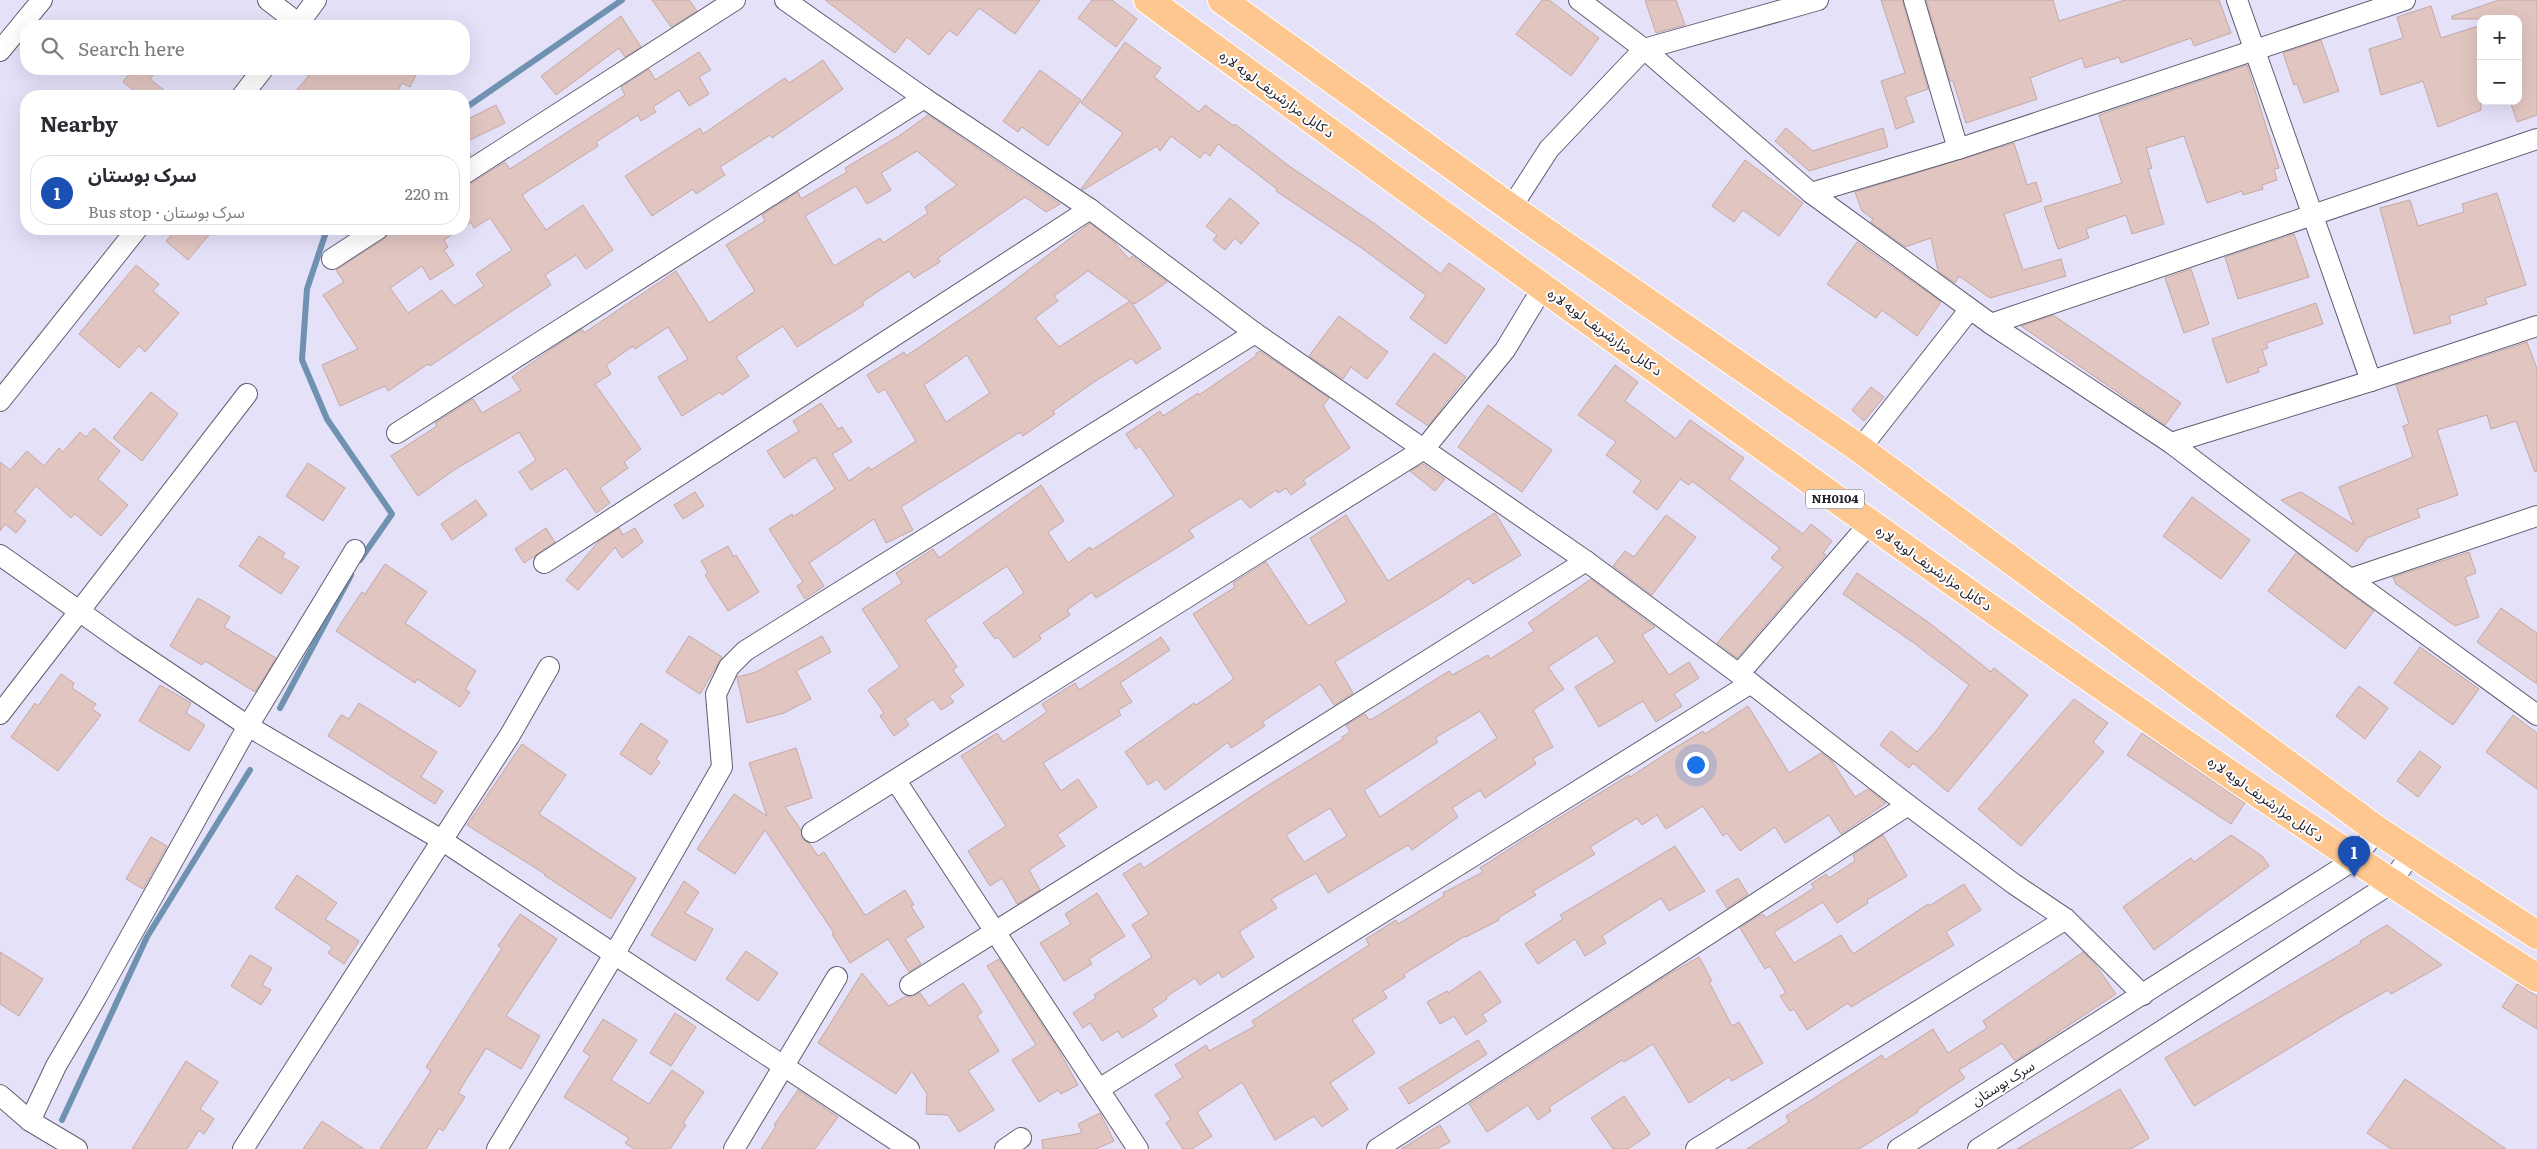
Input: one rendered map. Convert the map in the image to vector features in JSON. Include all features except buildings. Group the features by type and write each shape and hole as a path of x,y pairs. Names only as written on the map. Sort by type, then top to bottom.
{"highway":[{"name":"د کابل مزارشریف لویه لاره","path":"1148,0 1869,524 2354,860 2537,978"},
{"path":"1222,0 1511,208 1860,449 2377,830 2537,935"}],"street":[{"path":"26,20 42,0"},
{"path":"268,0 292,20"},
{"path":"302,20 316,0"},
{"path":"470,170 734,0"},
{"path":"785,0 924,98 1090,209 1255,332 1586,561 1745,678 1908,805 2014,884 2066,918 2143,995"},
{"path":"1579,0 1644,49 1810,193 1991,324 2171,443 2350,579 2537,715"},
{"path":"1511,208 1549,149 1644,49 1818,0"},
{"path":"1914,0 1958,149"},
{"path":"2237,0 2371,381"},
{"path":"1810,193 1958,149 2405,0"},
{"path":"0,51 20,27"},
{"path":"247,90 258,75"},
{"path":"398,433 924,98"},
{"path":"1991,324 2537,139"},
{"path":"544,563 1090,209"},
{"path":"0,401 131,235"},
{"path":"332,259 369,235"},
{"path":"812,832 1424,449 1505,350 1542,287"},
{"path":"1860,449 1970,309"},
{"path":"2171,443 2371,381 2537,326"},
{"path":"497,1149 615,953 722,767 716,694 729,667 745,651 1255,332"},
{"path":"0,714 247,394"},
{"path":"2350,579 2537,516"},
{"path":"1099,1089 1745,678 1869,524"},
{"path":"30,1121 56,1066 248,726 355,550"},
{"path":"0,556 248,726 440,839 909,1149"},
{"path":"910,985 1586,561"},
{"path":"243,1149 440,839 510,735 549,667"},
{"path":"896,780 1138,1149"},
{"path":"1377,1149 1908,805"},
{"name":"سرک بوستان","path":"1898,1149 2354,860 2377,830"},
{"path":"1978,1149 2390,884 2411,854"},
{"path":"1696,1149 2066,918"},
{"path":"734,1149 783,1064 837,977"},
{"path":"0,1095 30,1121 77,1149"}],"waterway":[{"path":"470,105 622,0"},
{"path":"325,235 307,289 302,360 327,419 392,514 360,560"},
{"path":"280,708 351,575"},
{"path":"62,1120 147,937 250,770"}],"place":[{"name":"سرک بوستان","path":"2354,877"}]}
